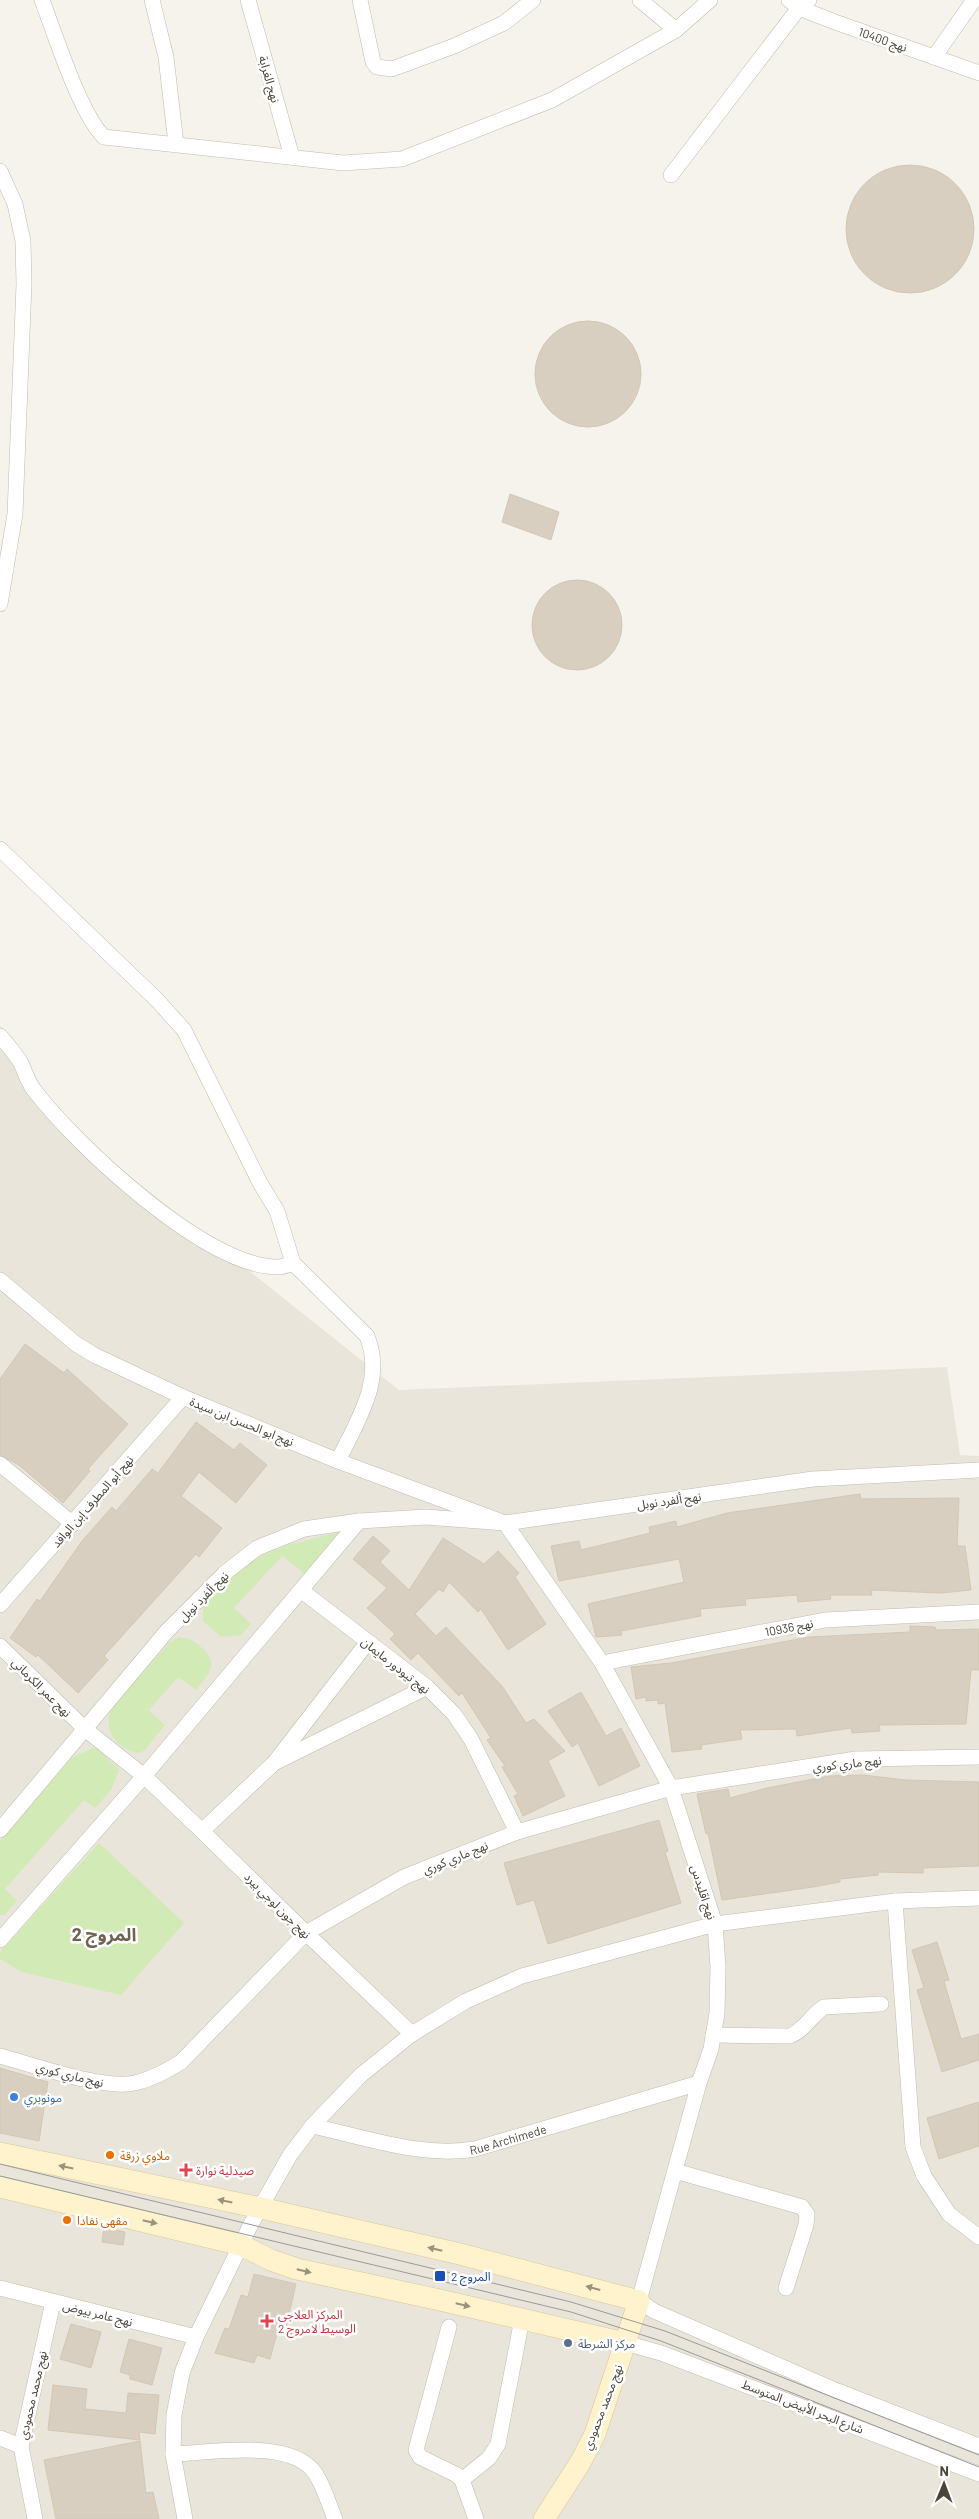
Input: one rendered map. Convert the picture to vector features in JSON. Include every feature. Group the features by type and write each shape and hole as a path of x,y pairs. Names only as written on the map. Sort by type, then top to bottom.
{"street":[{"path":"42,0 73,80 99,132 112,140 176,144 343,163 402,159 552,100 676,30 710,0"},
{"path":"152,0 166,57 176,144"},
{"name":"نهج الغرابة","path":"248,0 292,158"},
{"path":"360,0 373,62 377,67 392,69 454,46 504,23 534,0"},
{"path":"640,0 676,30"},
{"path":"934,57 974,0"},
{"path":"671,176 799,3"},
{"name":"نهج 10400","path":"799,3 979,73"},
{"path":"0,170 15,204 23,241 24,284 15,514 0,604"},
{"path":"0,849 157,1000 184,1030 260,1183 277,1211 293,1263 367,1336 373,1351 373,1380 368,1398 338,1461"},
{"path":"0,1036 20,1062 32,1089 64,1125 144,1199 178,1225 234,1255 259,1264 280,1268 293,1263"},
{"name":"نهج ابو الحسن ابن سيدة","path":"0,1280 76,1344 183,1397 338,1461 506,1523"},
{"name":"نهج أبو المطرف إبن الوافد","path":"0,1605 183,1397"},
{"path":"0,1464 73,1524"},
{"name":"نهج ألفرد نوبل","path":"0,1830 167,1631 225,1573 257,1548 304,1529 359,1521 426,1517 506,1523 813,1479 979,1470"},
{"path":"0,1940 144,1776 302,1591 359,1521"},
{"name":"نهج اقليدس","path":"506,1523 602,1663 671,1788 715,1924 718,1967 717,2013 711,2049 699,2083 639,2302"},
{"name":"نهج تيودور مايمان","path":"302,1591 428,1687 454,1714 471,1739 517,1832"},
{"name":"نهج 10936","path":"602,1663 825,1620 979,1612"},
{"path":"202,1831 274,1764 367,1642"},
{"name":"نهج عمر الكرماني","path":"0,1646 85,1729"},
{"path":"274,1764 428,1687"},
{"path":"85,1729 144,1776"},
{"name":"نهج ماري كوري","path":"0,2056 107,2084 134,2083 160,2075 181,2062 306,1934 404,1877 517,1832 671,1788 856,1760 979,1757"},
{"name":"نهج جون لوجي بيرد","path":"144,1776 412,2034"},
{"path":"185,2519 173,2454 174,2415 182,2373 196,2337 290,2155 312,2126 362,2076 412,2034 466,2001 522,1976 715,1924 895,1901 979,1898"},
{"path":"895,1901 913,2147 924,2176 949,2214 979,2238"},
{"path":"713,2035 790,2036 801,2031 816,2011 824,2007 881,2004"},
{"name":"Rue Archimede","path":"312,2126 425,2150 450,2153 475,2149 699,2083"},
{"path":"0,2153 261,2208 460,2254 639,2302 654,2311 835,2390 979,2446"},
{"path":"675,2171 802,2207 807,2214 806,2225 786,2288"},
{"path":"0,2187 242,2245 271,2260 297,2269 522,2318 625,2344"},
{"name":"نهج عامر بيوض","path":"0,2288 196,2337"},
{"name":"نهج محمد محمودي","path":"35,2519 21,2446 53,2302"},
{"name":"نهج محمد محمودي","path":"544,2519 580,2463 595,2434 639,2302"},
{"path":"462,2480 489,2458 498,2444 522,2318"},
{"path":"449,2327 416,2443 416,2450 420,2457 457,2475 462,2480 476,2519"},
{"name":"شارع البحر الأبيض المتوسط","path":"625,2344 661,2353 979,2474"},
{"path":"0,2438 21,2446"},
{"path":"173,2454 270,2450 298,2457 315,2473 335,2519"}],"shaded area":[{"name":"المروج 2","path":"0,1025 68,1127 399,1390 947,1367 960,1455 979,1456 979,2519 0,2519"}],"green space":[{"path":"340,1532 305,1574 282,1556 234,1608 251,1624 241,1635 221,1637 203,1621 203,1605 241,1567 279,1547"},
{"path":"179,1637 191,1640 207,1653 211,1663 208,1674 196,1690 178,1677 149,1710 165,1725 145,1750 139,1753 124,1748 111,1732 109,1725 110,1710 169,1643"},
{"path":"96,1747 119,1770 111,1790 95,1808 84,1800 5,1889 17,1901 4,1915 0,1915 0,1841 72,1757"},
{"path":"99,1843 184,1923 121,1995 22,1972 0,1959 0,1952"}],"building":[{"path":"910,165 934,170 955,184 969,205 974,229 969,253 955,274 934,288 910,293 886,288 865,274 851,253 846,229 851,205 865,184 886,170"},
{"path":"588,321 608,325 626,336 637,354 641,374 637,394 626,412 608,423 588,427 568,423 550,412 539,394 535,374 539,354 550,336 568,325"},
{"path":"510,494 559,512 551,540 502,522"},
{"path":"577,580 594,583 609,593 619,608 622,625 619,642 609,657 594,667 577,670 560,667 545,657 535,642 532,625 535,608 545,593 560,583"},
{"path":"25,1344 64,1373 67,1369 128,1424 88,1469 90,1471 63,1503 19,1465 0,1455 0,1379"},
{"path":"196,1422 234,1450 240,1443 267,1465 236,1503 199,1472 181,1496 222,1528 199,1557 196,1554 104,1656 108,1660 78,1693 38,1655 36,1657 10,1638 37,1599 40,1601 82,1541 112,1507 116,1511 152,1469 158,1473"},
{"path":"860,1494 861,1499 959,1498 957,1546 965,1546 971,1590 941,1593 871,1590 872,1595 830,1595 831,1599 798,1602 797,1595 745,1599 746,1605 700,1609 701,1616 621,1631 622,1635 596,1637 588,1604 684,1582 679,1559 559,1581 551,1546 579,1541 581,1550 650,1533 649,1527 676,1521 677,1527 727,1513"},
{"path":"373,1536 390,1551 380,1562 409,1590 443,1538 484,1564 498,1551 519,1573 515,1577 546,1624 508,1650 481,1609 478,1612 449,1582 443,1592 439,1589 415,1614 436,1636 446,1627 502,1686 526,1723 534,1719 565,1751 548,1761 565,1796 523,1816 514,1796 518,1794 502,1767 505,1766 487,1740 491,1738 462,1693 459,1696 418,1653 411,1660 390,1639 395,1634 367,1608 387,1588 353,1559"},
{"path":"910,1626 935,1627 936,1630 979,1629 979,1670 971,1670 966,1724 879,1725 880,1731 852,1733 851,1728 797,1736 796,1729 740,1730 742,1739 701,1745 702,1749 672,1752 665,1703 658,1704 658,1700 646,1701 646,1697 636,1699 631,1667 671,1663 809,1637 910,1632"},
{"path":"581,1692 606,1736 621,1728 640,1766 599,1786 578,1743 572,1747 548,1711"},
{"path":"862,1775 906,1780 979,1782 979,1866 923,1868 923,1873 878,1872 878,1875 840,1879 840,1882 813,1887 722,1900 708,1833 706,1834 697,1794 728,1789 730,1798 767,1788 829,1776"},
{"path":"659,1820 668,1851 665,1852 681,1903 548,1944 534,1900 517,1905 504,1863"},
{"path":"937,1942 949,1980 944,1981 961,2039 979,2034 979,2060 942,2072 917,1990 924,1988 912,1950"},
{"path":"0,2068 48,2082 39,2141 0,2133"},
{"path":"979,2102 979,2146 939,2159 927,2118"},
{"path":"104,2227 125,2232 123,2245 102,2242"},
{"name":"المركز العلاجي الوسيط لامروج 2","path":"254,2274 296,2284 286,2327 279,2326 270,2359 257,2355 254,2363 215,2353 225,2328 229,2329 241,2295 248,2297"},
{"path":"71,2324 101,2332 91,2368 60,2359"},
{"path":"129,2339 162,2348 152,2385 130,2379 130,2375 120,2372"},
{"path":"53,2385 87,2389 85,2409 126,2413 128,2393 159,2395 155,2434 139,2432 140,2440 48,2430"},
{"path":"140,2441 146,2493 153,2492 159,2519 56,2519 44,2460"}],"tram line":[{"path":"0,2164 571,2302 665,2331 979,2455"},
{"path":"0,2176 571,2312 661,2341 979,2467"}],"place":[{"name":"مونوبري","path":"14,2097"},
{"name":"ملاوي زرقة","path":"110,2155"},
{"name":"صيدلية نوارة","path":"186,2170"},
{"name":"مقهى نفادا","path":"67,2220"},
{"name":"المروج 2","path":"440,2276"},
{"name":"المركز العلاجي الوسيط لامروج 2","path":"267,2321"},
{"name":"مركز الشرطة","path":"568,2343"}],"district":[{"name":"المروج 2","path":"104,1934"}]}
